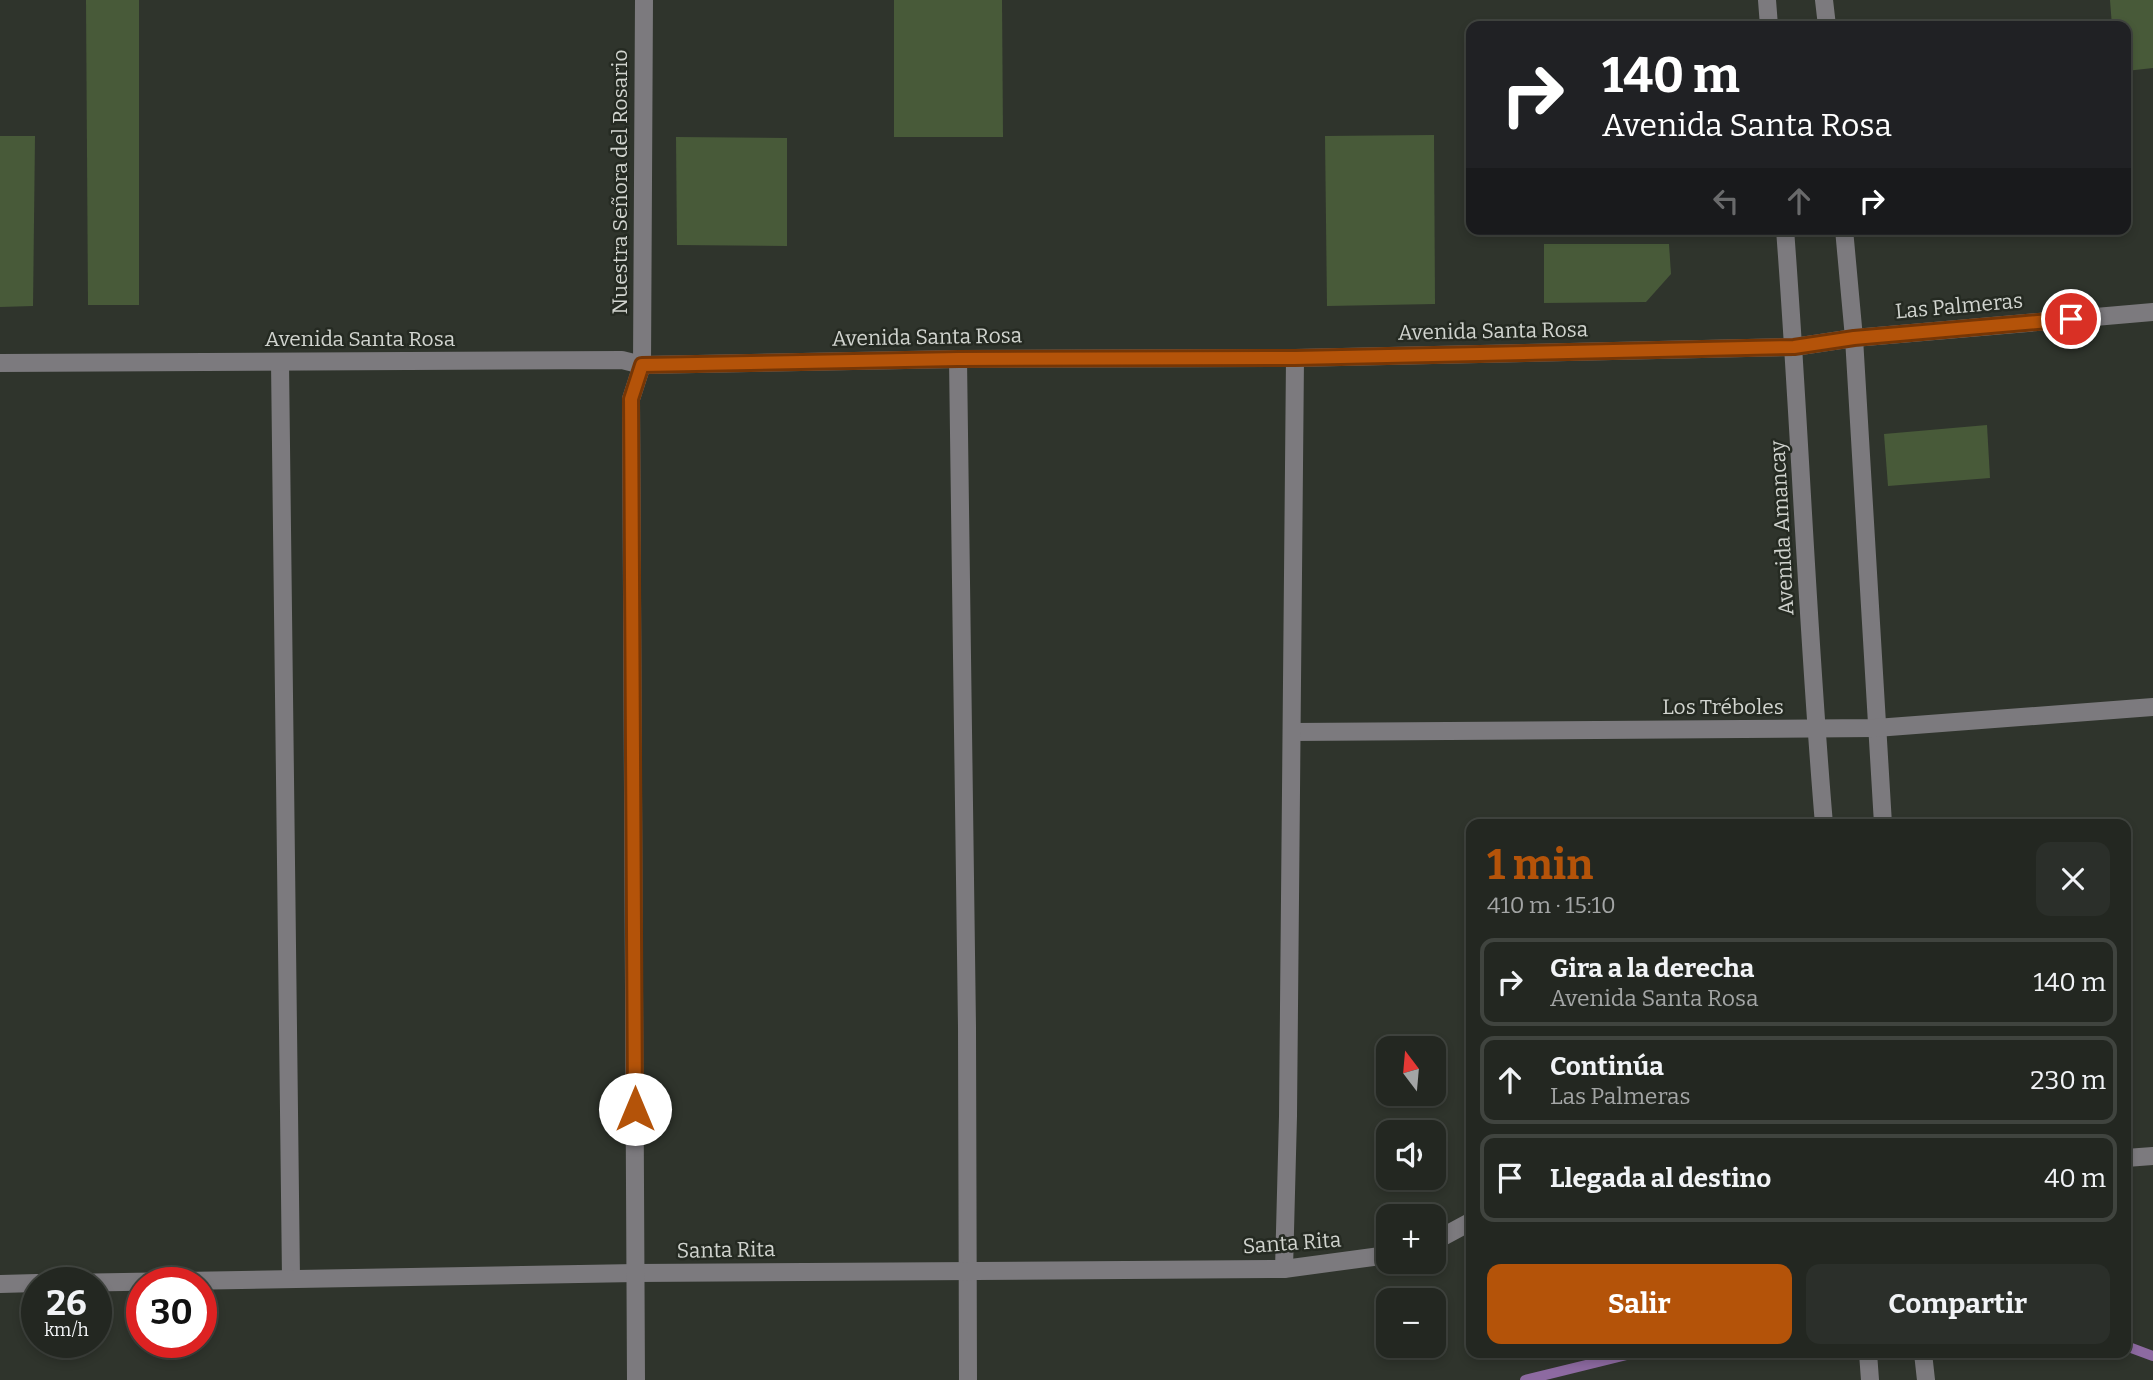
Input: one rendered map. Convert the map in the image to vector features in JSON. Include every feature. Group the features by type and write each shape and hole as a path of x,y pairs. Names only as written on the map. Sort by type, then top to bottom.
{"street":[{"name":"Nuestra Señora del Rosario","path":"636,1380 631,399 642,365 644,0"},
{"path":"1767,0 1769,21"},
{"path":"1824,0 1826,21"},
{"name":"Avenida Amancay","path":"1785,235 1824,819"},
{"path":"1845,235 1854,338 1883,819"},
{"name":"Las Palmeras","path":"1854,338 2153,312"},
{"name":"Avenida Santa Rosa","path":"0,363 622,360 642,365 958,359 1295,358 1794,347 1854,338"},
{"path":"1284,1269 1288,1116 1295,358"},
{"path":"958,359 967,1027 968,1380"},
{"path":"280,362 291,1278"},
{"name":"Los Tréboles","path":"1292,732 1876,728 2153,707"},
{"path":"2131,1158 2153,1156"},
{"path":"1446,1235 1466,1225"},
{"name":"Santa Rita","path":"112,1282 636,1273 1284,1269 1376,1257"},
{"path":"0,1284 21,1283"},
{"path":"1868,1358 1870,1380"},
{"path":"1924,1358 1926,1380"}],"green space":[{"path":"86,0 139,0 139,305 88,305"},
{"path":"894,0 1002,0 1003,137 894,137"},
{"path":"2110,0 2153,0 2153,68 2131,70 2131,21 2112,21"},
{"path":"1434,135 1435,304 1327,306 1325,136"},
{"path":"0,136 35,136 33,306 0,307"},
{"path":"676,137 787,138 787,246 677,245"},
{"path":"1544,244 1669,244 1671,274 1646,302 1544,303"},
{"path":"1987,425 1990,478 1888,486 1884,434"}],"waterway":[{"path":"2131,1348 2153,1356"},
{"path":"1525,1380 1615,1358"}],"route":[{"path":"635,1109 631,399 642,365 958,359 1295,358 1794,347 1854,338 2071,319"}]}
